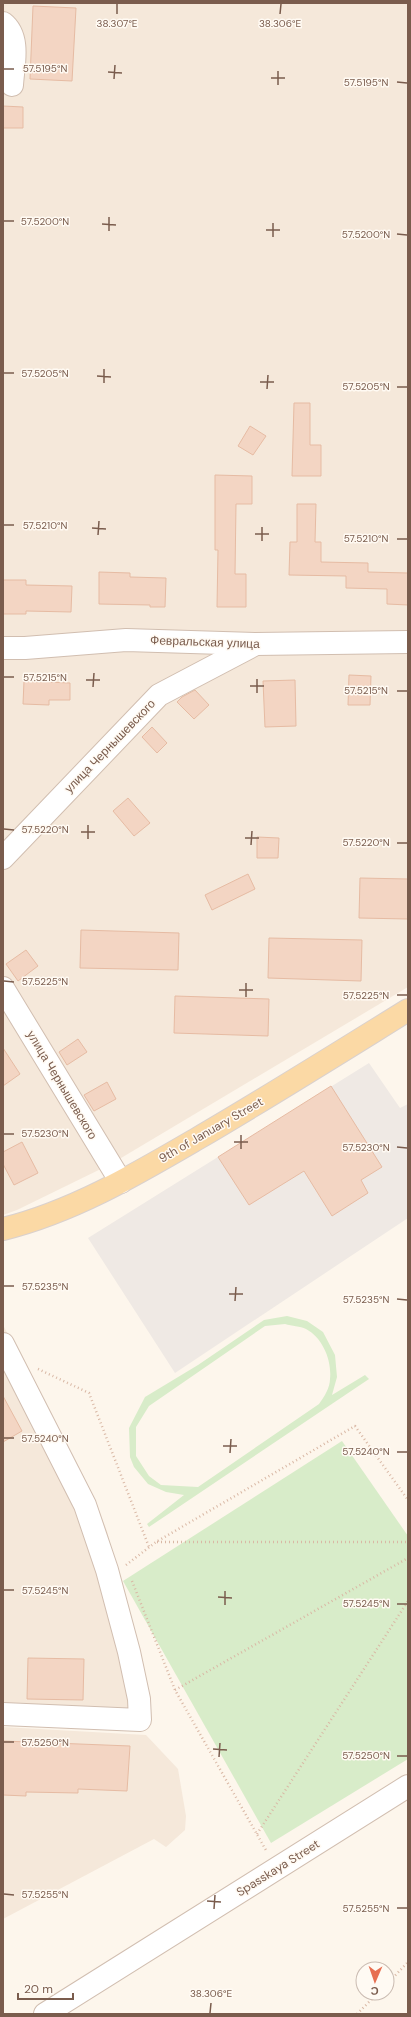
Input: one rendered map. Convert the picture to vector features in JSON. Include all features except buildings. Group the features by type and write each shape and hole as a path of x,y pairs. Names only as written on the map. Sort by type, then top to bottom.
{"main road":[{"name":"9th of January Street","path":"3,1229 50,1213 121,1182 247,1109 408,1010"}],"street":[{"path":"3,24 11,32 14,41 12,85"},
{"name":"Февральская улица","path":"3,648 25,648 126,640 255,644 408,642"},
{"name":"улица Чернышевского","path":"3,858 159,695 255,644"},
{"name":"улица Чернышевского","path":"3,988 121,1182"},
{"path":"3,1344 85,1505 107,1570 129,1652 139,1699 140,1720 3,1714"},
{"name":"Spasskaya Street","path":"45,2014 408,1786"}],"path":[{"path":"35,1368 89,1393 150,1547"},
{"path":"129,1573 126,1565 156,1542 355,1426 408,1500"},
{"path":"156,1542 408,1542"},
{"path":"175,1690 408,1558"},
{"path":"132,1580 175,1690 277,1869"},
{"path":"257,1834 408,1601"},
{"path":"395,1976 408,1962"},
{"path":"357,2014 370,2001"}],"shaded area":[{"path":"3,3 408,3 408,987 111,1164 17,1210 3,1215"},
{"path":"369,1063 400,1108 408,1104 408,1218 175,1373 88,1238"},
{"path":"3,1325 96,1503 107,1531 148,1698 148,1711 3,1704"},
{"path":"3,1727 146,1735 178,1769 186,1816 185,1830 166,1847 154,1839 3,1919"}],"green space":[{"path":"287,1316 307,1321 323,1332 335,1355 337,1377 332,1395 365,1375 369,1379 149,1527 147,1524 184,1495 166,1492 148,1484 134,1467 130,1457 129,1428 145,1397 198,1365 264,1320","holes":["285,1324 304,1328 312,1333 322,1344 328,1358 330,1382 319,1404 198,1487 161,1485 149,1476 136,1456 136,1427 149,1406 265,1326"]},
{"path":"342,1441 408,1536 408,1759 271,1843 123,1581"}]}
